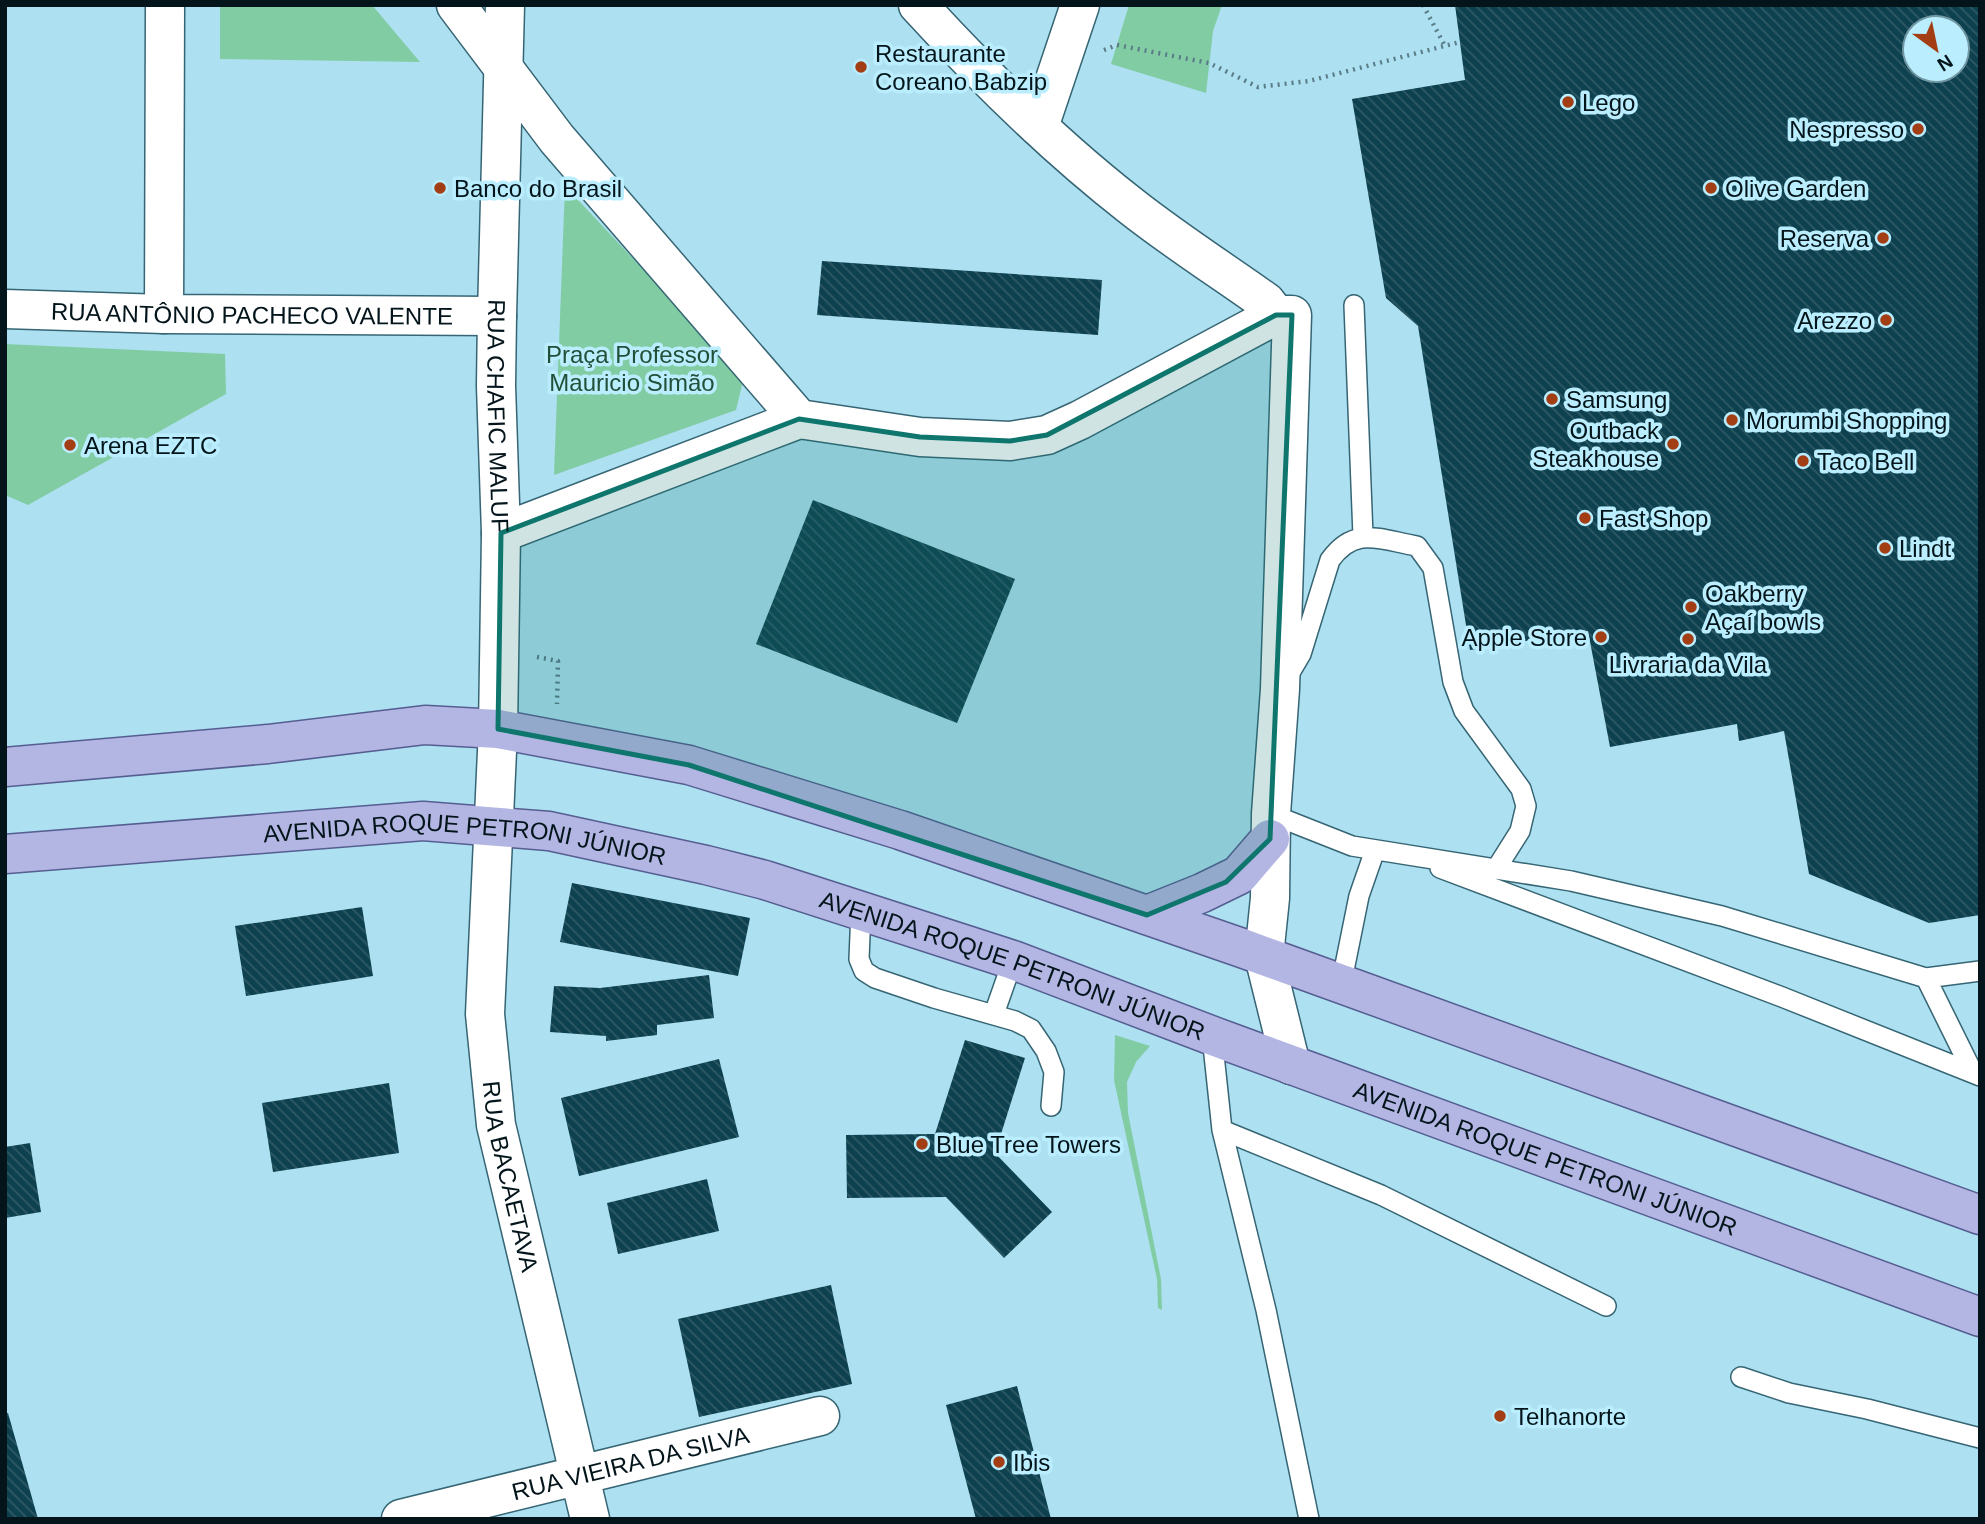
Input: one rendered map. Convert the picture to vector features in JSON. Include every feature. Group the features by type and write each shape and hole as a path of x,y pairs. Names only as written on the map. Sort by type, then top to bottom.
{"main road":[{"path":"5,767 268,744 425,725 498,729 689,765 900,830 1147,915 1980,1215"},
{"path":"5,775 74,762"},
{"name":"AVENIDA ROQUE PETRONI JÚNIOR","path":"5,853 423,821 549,831 706,865 765,880 1013,960 1212,1036 1980,1317"},
{"path":"1147,915 1202,893 1239,874 1271,827"}],"street":[{"path":"164,5 164,313"},
{"path":"456,5 557,139 799,419"},
{"name":"RUA CHAFIC MALUF","path":"493,826 498,729 501,533 496,386 505,5"},
{"path":"918,5 964,55 1040,127 1131,206 1284,315"},
{"path":"1040,127 1080,5"},
{"name":"RUA ANTÔNIO PACHECO VALENTE","path":"5,309 497,316"},
{"path":"501,533 799,419 920,437 1010,441 1046,435 1284,315"},
{"path":"1284,315 1280,689 1271,827 1270,898 1264,956 1291,1065"},
{"name":"RUA BACAETAVA","path":"493,826 485,1014 496,1125 590,1519"},
{"name":"RUA VIEIRA DA SILVA","path":"401,1519 820,1416"}],"lane":[{"path":"1354,306 1363,536"},
{"path":"1280,689 1301,654 1331,560 1339,548 1363,536 1417,546 1433,568 1453,682 1464,711 1521,789 1526,806 1520,831 1496,869"},
{"path":"1271,827 1352,846 1571,881 1722,916 1926,978 1980,971"},
{"path":"1341,985 1359,896 1375,850"},
{"path":"1403,854 1782,997 1976,1074"},
{"path":"861,911 859,959 864,971 874,978 994,1014 1031,1029 1046,1051 1054,1072 1051,1106"},
{"path":"994,1014 1013,960"},
{"path":"1926,978 1976,1074"},
{"path":"1212,1036 1222,1130 1266,1310 1309,1519"},
{"path":"1222,1130 1381,1195 1606,1306"},
{"path":"1741,1377 1789,1393 1867,1409 1980,1438"}],"path":[{"path":"1423,5 1445,46"},
{"path":"1060,67 1117,45 1209,63 1258,87 1309,81 1460,42"},
{"path":"499,649 558,661 555,740"}],"highlighted area":[{"path":"1276,315 1292,315 1270,839 1226,882 1147,915 689,765 498,729 501,533 799,419 920,437 1010,441 1047,435"}],"green space":[{"path":"220,5 372,5 420,62 220,59"},
{"path":"1129,5 1222,5 1213,31 1206,93 1111,64"},
{"name":"Praça Professor Mauricio Simão","path":"565,186 744,377 736,410 554,475"},
{"name":"Arena EZTC","path":"5,344 225,354 226,394 28,505 5,495"},
{"path":"1115,1035 1150,1046 1136,1062 1127,1082 1128,1113 1161,1279 1162,1310 1158,1308 1157,1279 1114,1080"}],"building":[{"path":"1455,5 1980,5 1980,915 1929,923 1809,874 1784,731 1739,741 1737,724 1610,747 1588,631 1470,650 1418,326 1386,298 1352,99 1465,80"},
{"path":"822,261 1102,280 1098,335 817,315"},
{"path":"813,500 1015,579 957,723 756,644"},
{"path":"572,883 750,918 738,976 560,942"},
{"path":"362,907 373,976 246,996 235,926"},
{"path":"709,975 714,1018 657,1025 657,1035 606,1041 606,1036 550,1032 554,986 600,988"},
{"name":"Blue Tree Towers","path":"965,1040 1025,1058 995,1153 1052,1212 1004,1258 946,1197 847,1198 846,1135 935,1134"},
{"path":"719,1059 739,1137 579,1176 561,1098"},
{"path":"389,1083 399,1153 273,1172 262,1103"},
{"path":"30,1143 41,1212 5,1218 5,1147"},
{"path":"707,1179 719,1231 618,1254 607,1203"},
{"path":"831,1285 852,1384 699,1417 678,1319"},
{"name":"Ibis","path":"1017,1386 1051,1519 976,1519 946,1405"},
{"path":"8,1413 38,1519 5,1519 5,1414"}],"place":[{"name":"Restaurante Coreano Babzip","path":"861,67"},
{"name":"Lego","path":"1568,102"},
{"name":"Nespresso","path":"1918,129"},
{"name":"Banco do Brasil","path":"440,188"},
{"name":"Olive Garden","path":"1711,188"},
{"name":"Reserva","path":"1883,238"},
{"name":"Arezzo","path":"1886,320"},
{"name":"Samsung","path":"1552,399"},
{"name":"Morumbi Shopping","path":"1732,420"},
{"name":"Outback Steakhouse","path":"1673,444"},
{"name":"Arena EZTC","path":"70,445"},
{"name":"Taco Bell","path":"1803,461"},
{"name":"Fast Shop","path":"1585,518"},
{"name":"Lindt","path":"1885,548"},
{"name":"Oakberry Açaí bowls","path":"1691,607"},
{"name":"Apple Store","path":"1601,637"},
{"name":"Livraria da Vila","path":"1688,639"},
{"name":"Blue Tree Towers","path":"922,1144"},
{"name":"Telhanorte","path":"1500,1416"},
{"name":"Ibis","path":"999,1462"}]}
